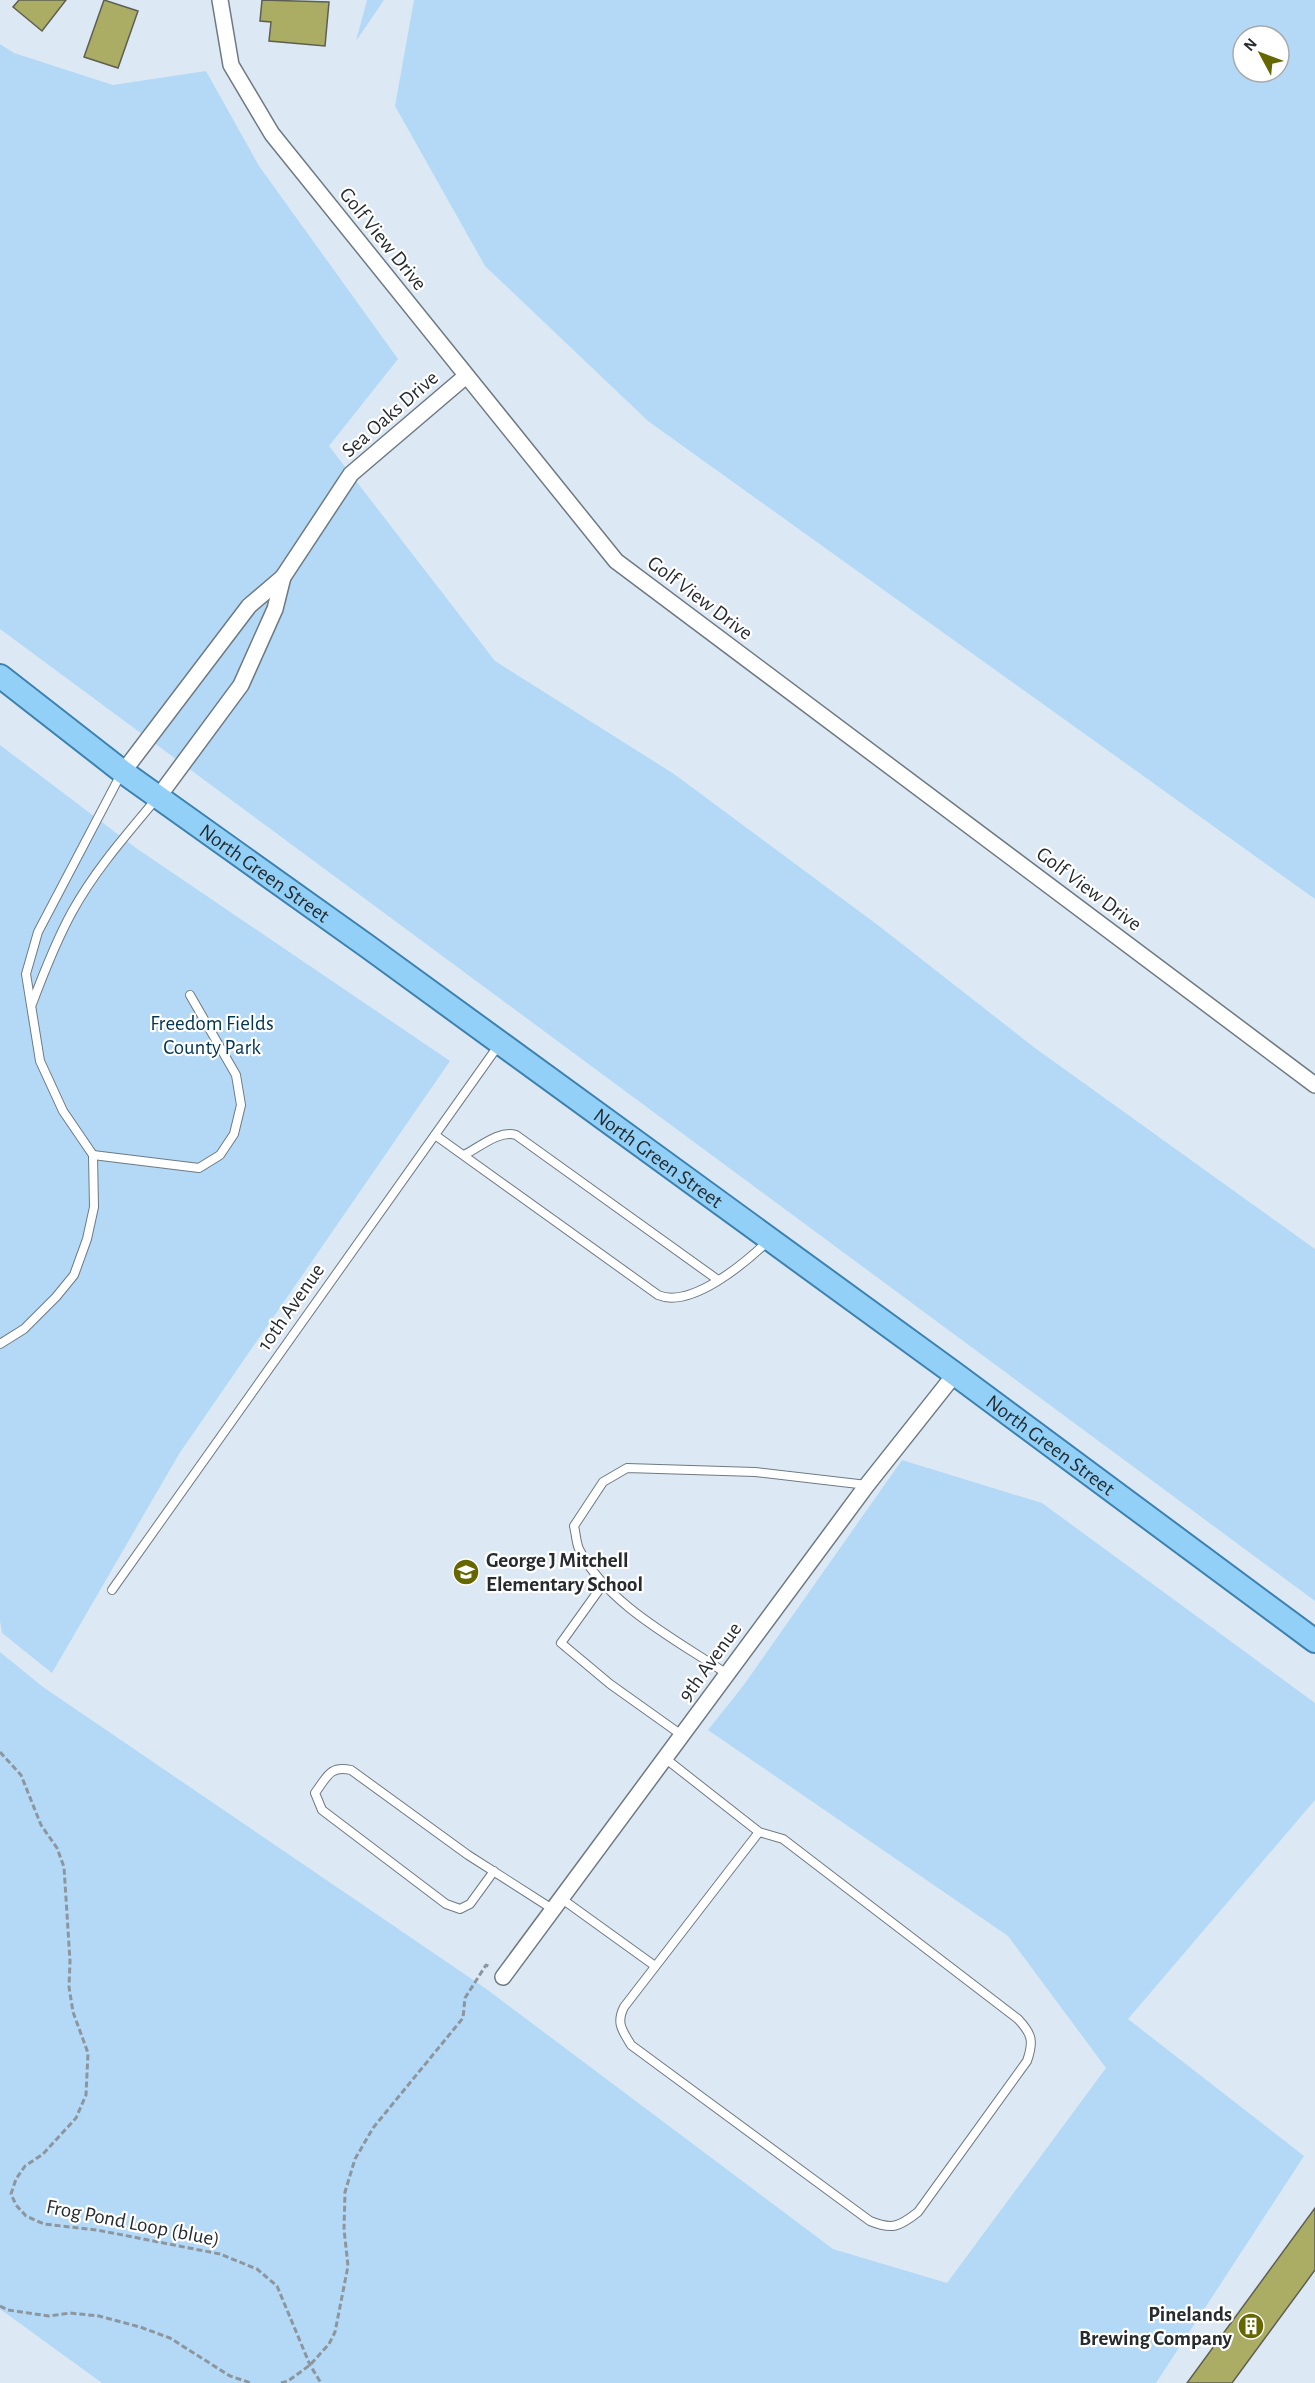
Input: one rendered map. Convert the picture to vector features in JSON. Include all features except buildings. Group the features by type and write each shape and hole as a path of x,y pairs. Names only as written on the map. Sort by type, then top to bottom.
{"main road":[{"name":"North Green Street","path":"0,676 123,772 955,1374 1315,1641"}],"street":[{"name":"Golf View Drive","path":"220,0 231,65 272,134 616,561 1315,1085"},
{"name":"Sea Oaks Drive","path":"123,772 249,606 284,577 351,474 466,376"},
{"name":"Sea Oaks Drive","path":"159,796 241,685 275,609 284,577"},
{"name":"9th Avenue","path":"503,1977 666,1760 867,1485 955,1374"}],"lane":[{"path":"0,1344 24,1329 74,1275 87,1239 94,1207 93,1155 63,1111 40,1060 26,974 39,932 123,772"},
{"path":"31,1005 49,959 73,911 102,866 159,796"},
{"path":"93,1155 199,1168 220,1155 234,1134 241,1105 236,1075 190,996"},
{"name":"10th Avenue","path":"112,1590 500,1044"},
{"path":"464,1155 500,1135 508,1132 516,1135 718,1280"},
{"path":"435,1135 666,1298 679,1299 727,1276 770,1240"},
{"path":"727,1674 621,1602 579,1548 574,1526 603,1482 627,1468 755,1472 867,1485"},
{"path":"604,1583 561,1643 610,1684 683,1736"},
{"path":"666,1760 759,1832 783,1839 1018,2019 1030,2031 1032,2048 1027,2061 918,2212 895,2227 884,2226 870,2220 631,2045 622,2029 620,2016 624,2007 759,1832"},
{"path":"494,1871 470,1904 460,1909 446,1905 322,1810 315,1793 331,1771 341,1767 351,1770 494,1871 558,1904 655,1966"}],"path":[{"name":"Frog Pond Loop (blue)","path":"0,1752 21,1775 41,1825 57,1848 64,1867 70,1961 69,1987 73,2012 88,2053 86,2095 76,2118 43,2154 25,2166 16,2179 11,2194 16,2205 26,2216 45,2224 97,2230 220,2254 257,2269 277,2286 310,2365 321,2383"},
{"path":"281,2383 288,2381 310,2365 329,2344 335,2332 348,2266 344,2229 345,2192 355,2159 373,2128 463,2018 465,1998 486,1965 503,1977"},
{"path":"0,2306 8,2310 49,2316 70,2313 99,2316 131,2324 170,2338 230,2376 250,2383"}],"green space":[{"path":"367,0 384,0 356,41"},
{"path":"414,0 1315,0 1315,899 648,421 485,266 395,106"},
{"path":"0,44 14,53 113,85 206,71 259,166 398,359 329,446 495,661 674,774 879,926 1035,1048 1315,1249 1315,1601 0,629"},
{"name":"Freedom Fields County Park","path":"0,745 136,848 450,1061 179,1454 52,1673 2,1633 0,1621"},
{"path":"902,1460 1042,1503 1315,1703 1315,1800 1128,2019 1304,2156 1156,2383 102,2383 0,2309 0,1652 43,1687 485,1988 833,2249 947,2283 1106,2068 1008,1936 708,1730 743,1686"}],"place":[{"name":"George J Mitchell Elementary School","path":"466,1572"},
{"name":"Pinelands Brewing Company","path":"1251,2326"}]}
